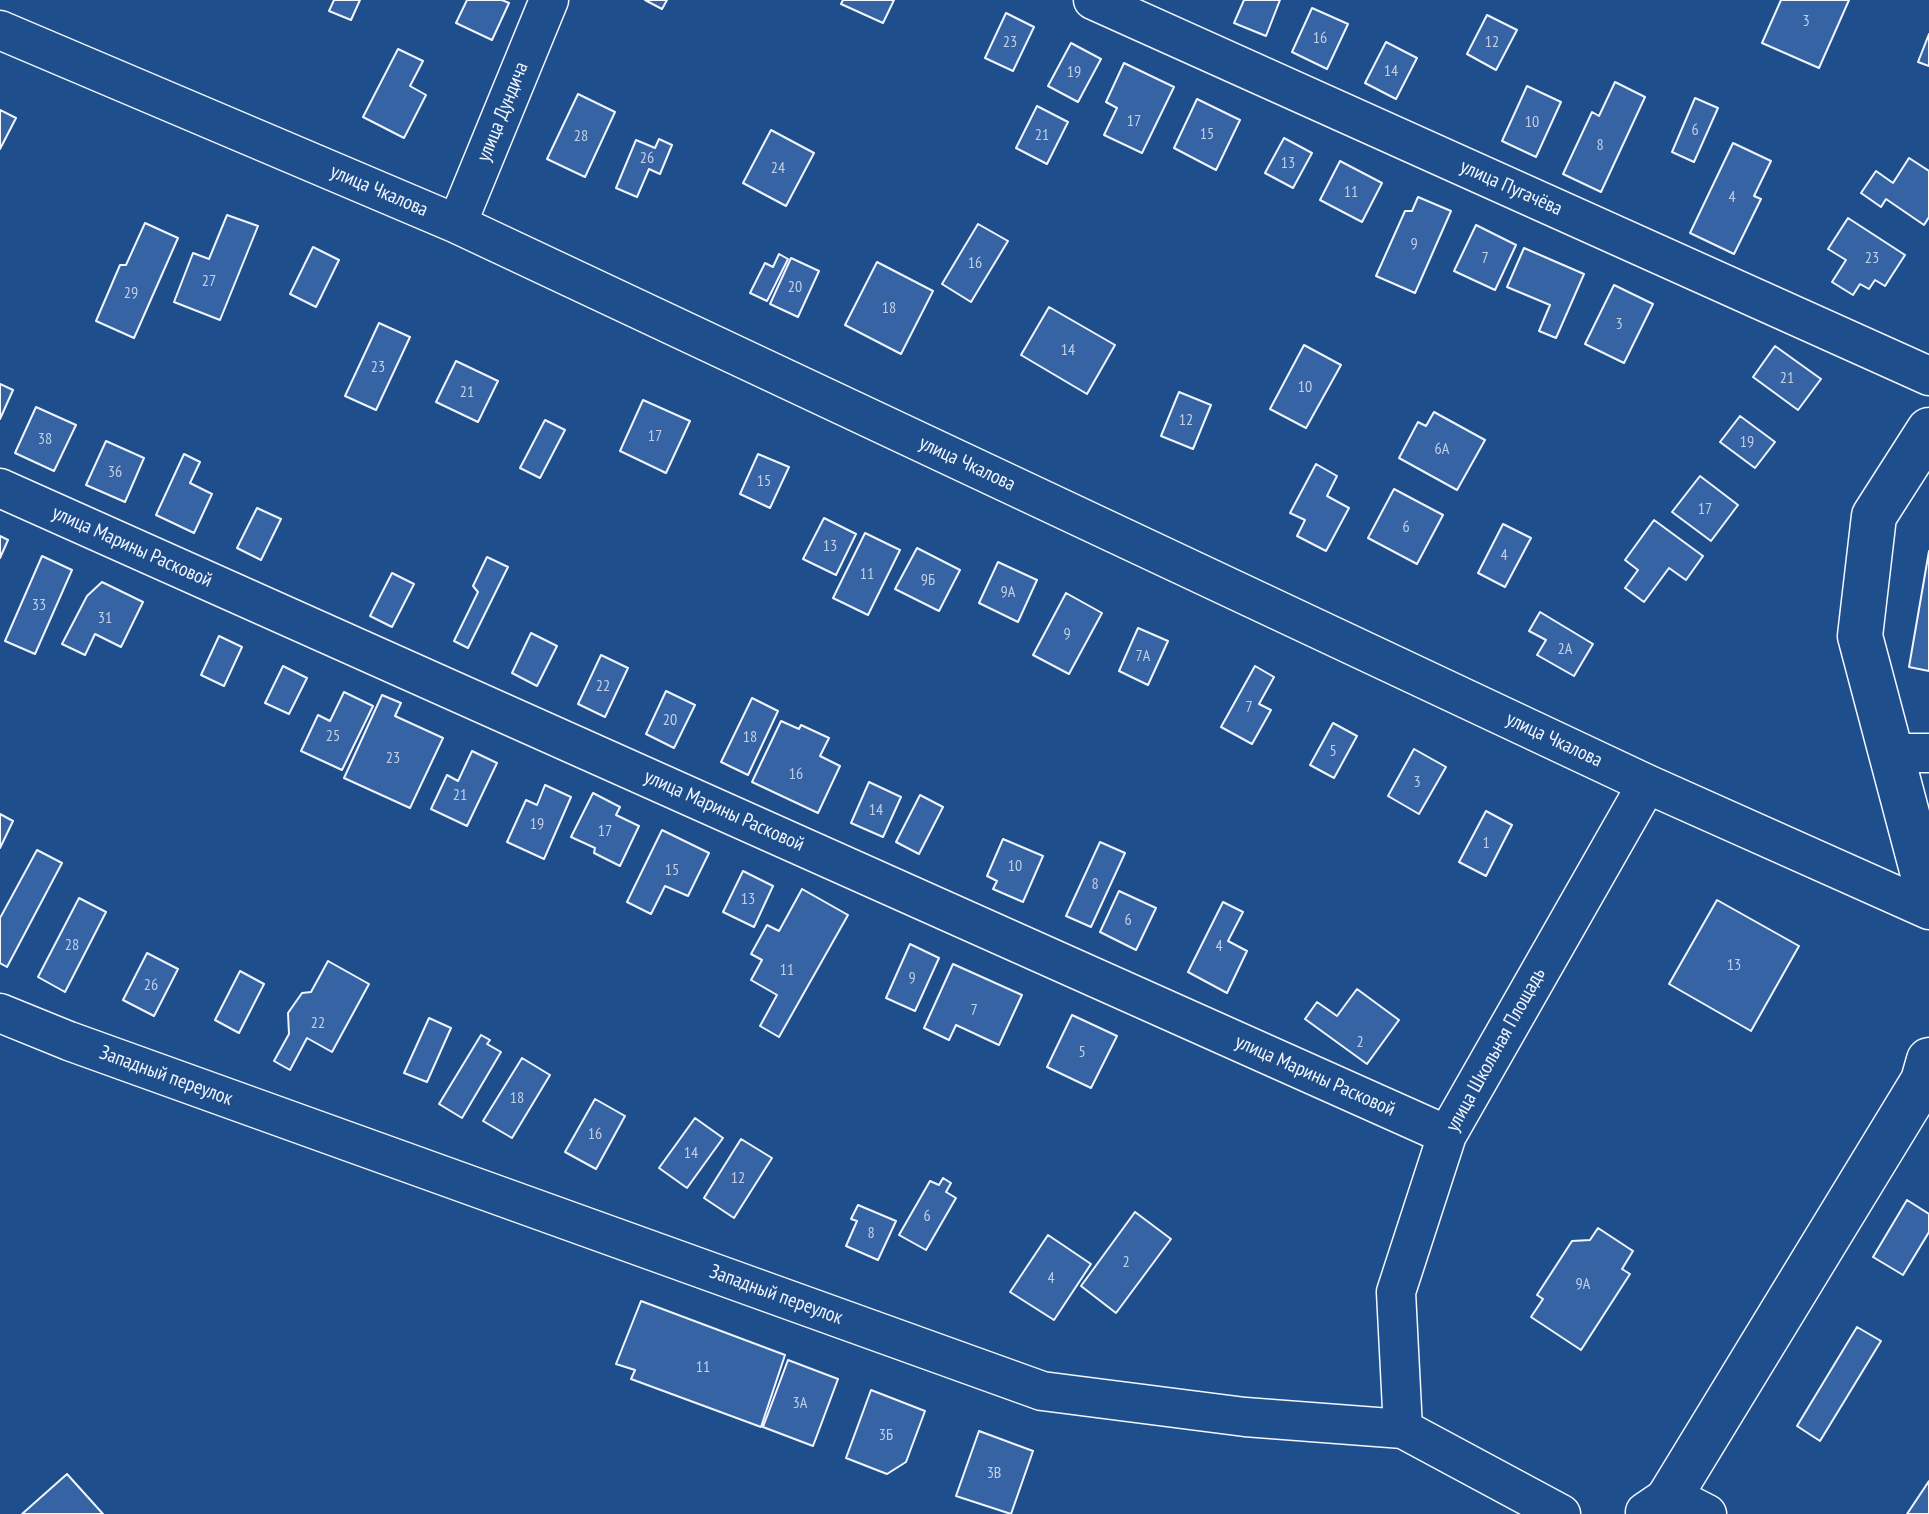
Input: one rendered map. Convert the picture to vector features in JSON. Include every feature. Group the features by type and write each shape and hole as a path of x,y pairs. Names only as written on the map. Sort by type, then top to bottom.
{"main road":[{"path":"1929,430 1874,516 1860,636 1909,753 1929,897"},
{"path":"1670,1509 1923,1081 1929,1060"}],"street":[{"name":"улица Дундича","path":"457,224 549,0"},
{"name":"улица Пугачёва","path":"1093,0 1929,376"},
{"name":"улица Чкалова","path":"0,30 457,224 1647,784 1929,910"},
{"name":"улица Марины Расковой","path":"0,488 1447,1135"},
{"name":"улица Школьная Площадь","path":"1403,1429 1396,1292 1447,1135 1647,784"},
{"name":"Западный переулок","path":"0,1013 69,1041 1042,1391 1245,1417 1403,1429 1561,1514"}],"building":[{"path":"334,0 360,0 351,20 329,11"},
{"path":"467,0 502,0 509,3 492,40 456,23"},
{"path":"645,0 667,0 662,9"},
{"path":"843,0 894,0 883,23 841,4"},
{"path":"1244,0 1280,0 1266,36 1234,23"},
{"path":"1781,0 1849,0 1819,68 1762,43"},
{"path":"1312,8 1348,24 1327,69 1292,52"},
{"path":"1006,13 1034,27 1013,71 985,58"},
{"path":"1487,15 1517,30 1496,70 1467,54"},
{"path":"1929,34 1929,66 1918,62"},
{"path":"1386,42 1417,58 1396,99 1365,83"},
{"path":"1071,43 1101,59 1078,102 1048,86"},
{"path":"398,49 423,61 410,86 426,95 404,138 363,117"},
{"path":"1124,63 1174,87 1142,153 1104,135 1117,108 1106,102"},
{"path":"1615,82 1645,97 1601,192 1563,174 1592,112 1599,116"},
{"path":"1527,86 1561,102 1536,157 1502,141"},
{"path":"578,94 615,112 585,177 547,159"},
{"path":"1695,98 1718,108 1694,162 1672,152"},
{"path":"1197,99 1240,120 1216,170 1174,148"},
{"path":"1037,106 1068,122 1047,164 1016,148"},
{"path":"0,110 16,118 0,149"},
{"path":"771,130 814,153 786,206 743,183"},
{"path":"1284,138 1312,153 1293,188 1265,173"},
{"path":"659,139 672,145 660,174 649,169 637,197 616,188 636,140 655,148"},
{"path":"1733,143 1771,161 1754,196 1761,199 1734,254 1690,233"},
{"path":"1909,158 1929,171 1929,217 1924,225 1886,199 1881,207 1861,193 1876,171 1893,183"},
{"path":"1340,161 1382,183 1362,222 1320,200"},
{"path":"1418,197 1451,211 1415,293 1376,276 1405,211 1412,211"},
{"path":"227,215 258,226 220,320 174,302 193,253 209,259"},
{"path":"1848,218 1905,255 1885,286 1875,280 1869,289 1860,284 1853,295 1832,282 1846,260 1828,249"},
{"path":"145,223 178,238 134,338 96,321 120,265 126,265"},
{"path":"978,224 1008,241 971,302 942,284"},
{"path":"1476,225 1516,245 1495,290 1454,271"},
{"path":"313,247 339,260 316,307 290,294"},
{"path":"1524,248 1584,274 1556,338 1539,331 1550,305 1507,287"},
{"path":"779,254 788,259 767,301 750,293 765,263 773,267"},
{"path":"791,258 819,271 798,317 770,304"},
{"path":"877,262 933,291 901,354 845,325"},
{"path":"1614,285 1653,304 1624,363 1585,344"},
{"path":"1049,307 1115,345 1087,394 1021,355"},
{"path":"379,323 410,337 376,410 345,396"},
{"path":"1304,345 1341,365 1306,428 1270,409"},
{"path":"1775,346 1821,379 1798,410 1753,377"},
{"path":"456,361 498,381 478,422 436,402"},
{"path":"0,384 13,390 0,419"},
{"path":"1179,392 1211,405 1193,449 1161,436"},
{"path":"643,400 690,421 666,473 620,451"},
{"path":"36,407 76,425 54,471 15,453"},
{"path":"1434,412 1485,440 1457,490 1399,458 1418,422 1426,426"},
{"path":"1740,416 1775,442 1755,468 1720,442"},
{"path":"545,420 565,430 540,478 520,468"},
{"path":"106,441 144,458 125,502 86,485"},
{"path":"184,454 200,462 190,483 212,494 194,533 156,515"},
{"path":"758,454 789,467 770,508 740,494"},
{"path":"1316,464 1337,476 1327,496 1349,508 1326,551 1297,536 1305,520 1290,513"},
{"path":"1700,476 1738,505 1711,541 1672,512"},
{"path":"1394,489 1443,515 1417,564 1368,538"},
{"path":"257,508 281,519 261,560 237,548"},
{"path":"824,518 856,534 836,575 803,559"},
{"path":"1654,520 1703,556 1686,580 1669,568 1644,602 1625,588 1638,570 1625,560"},
{"path":"1503,524 1531,538 1505,587 1478,573"},
{"path":"865,533 900,550 868,615 833,598"},
{"path":"0,536 8,540 0,558"},
{"path":"917,548 960,570 939,611 895,589"},
{"path":"1929,551 1929,671 1909,667"},
{"path":"42,556 72,570 35,654 5,641"},
{"path":"487,557 508,567 468,648 454,641 478,592 473,586"},
{"path":"998,562 1037,580 1018,622 979,603"},
{"path":"392,573 414,584 392,627 370,616"},
{"path":"102,582 143,602 121,647 95,634 85,655 62,644 87,596"},
{"path":"1066,593 1102,613 1069,674 1033,655"},
{"path":"1540,612 1593,644 1574,676 1537,655 1546,640 1529,631"},
{"path":"1138,628 1168,641 1148,685 1119,671"},
{"path":"531,633 557,646 537,686 512,673"},
{"path":"219,636 242,647 224,686 201,675"},
{"path":"601,655 628,668 605,717 578,704"},
{"path":"283,666 307,678 289,714 265,703"},
{"path":"1255,666 1274,677 1259,704 1271,710 1252,744 1221,727"},
{"path":"666,691 695,705 674,748 646,734"},
{"path":"344,692 373,706 342,770 301,751 318,715 330,721"},
{"path":"382,695 401,703 395,716 443,738 410,808 344,778"},
{"path":"752,698 778,711 748,775 721,762"},
{"path":"781,721 799,729 801,725 829,738 820,756 840,766 818,813 752,782"},
{"path":"1333,723 1357,736 1334,778 1310,765"},
{"path":"1414,749 1446,767 1419,814 1388,796"},
{"path":"472,751 497,763 467,826 431,809 447,775 458,781"},
{"path":"869,782 901,797 883,837 851,823"},
{"path":"545,785 571,797 544,859 507,842 526,800 537,805"},
{"path":"593,793 620,807 616,815 639,826 620,866 594,853 595,848 571,837"},
{"path":"920,795 943,807 919,854 896,842"},
{"path":"1486,811 1512,825 1486,876 1459,862"},
{"path":"0,814 13,821 0,848"},
{"path":"662,830 709,853 688,896 665,886 651,914 627,902"},
{"path":"1003,839 1043,856 1023,902 993,889 997,881 987,876"},
{"path":"1100,842 1125,853 1091,927 1066,916"},
{"path":"37,850 62,863 7,967 0,963 0,918"},
{"path":"743,871 773,886 754,927 723,912"},
{"path":"802,889 848,915 779,1037 760,1026 777,995 751,980 762,960 751,954 767,925 779,931"},
{"path":"1119,891 1156,908 1136,950 1100,932"},
{"path":"79,898 106,912 65,992 38,977"},
{"path":"1717,900 1799,946 1751,1031 1669,984"},
{"path":"1223,902 1243,912 1228,941 1247,951 1227,993 1188,972"},
{"path":"910,944 939,958 915,1011 886,998"},
{"path":"147,953 178,969 154,1016 123,1000"},
{"path":"328,961 369,984 332,1052 307,1038 290,1070 274,1061 289,1034 288,1013 302,993 311,992"},
{"path":"953,964 1022,995 999,1045 956,1025 949,1040 924,1028"},
{"path":"240,971 264,984 239,1033 215,1020"},
{"path":"1357,989 1399,1020 1367,1064 1305,1019 1317,1002 1337,1016"},
{"path":"1072,1015 1117,1036 1091,1088 1047,1067"},
{"path":"429,1018 451,1028 427,1082 404,1073"},
{"path":"481,1035 490,1040 487,1044 501,1052 462,1118 439,1104"},
{"path":"522,1058 550,1075 512,1138 483,1121"},
{"path":"595,1099 625,1116 596,1169 565,1152"},
{"path":"695,1118 723,1138 687,1188 659,1168"},
{"path":"741,1139 772,1158 734,1218 704,1198"},
{"path":"943,1178 951,1183 946,1192 956,1198 926,1250 899,1235 930,1181 939,1185"},
{"path":"1907,1200 1929,1214 1929,1232 1903,1275 1873,1257"},
{"path":"858,1205 896,1221 878,1260 846,1246 857,1221 851,1219"},
{"path":"1135,1212 1171,1239 1116,1313 1081,1286"},
{"path":"1598,1228 1633,1251 1622,1269 1630,1274 1581,1350 1531,1317 1543,1299 1537,1295 1572,1241 1590,1240"},
{"path":"1048,1235 1091,1264 1054,1320 1010,1292"},
{"path":"641,1301 785,1355 761,1427 631,1379 635,1370 616,1364"},
{"path":"1857,1327 1881,1341 1820,1441 1797,1426"},
{"path":"788,1360 838,1379 813,1446 763,1427"},
{"path":"871,1390 925,1411 906,1462 887,1474 846,1458"},
{"path":"979,1431 1033,1451 1011,1514 956,1496"},
{"path":"67,1474 103,1514 22,1514"},
{"path":"1929,1481 1929,1514 1907,1514"}]}
